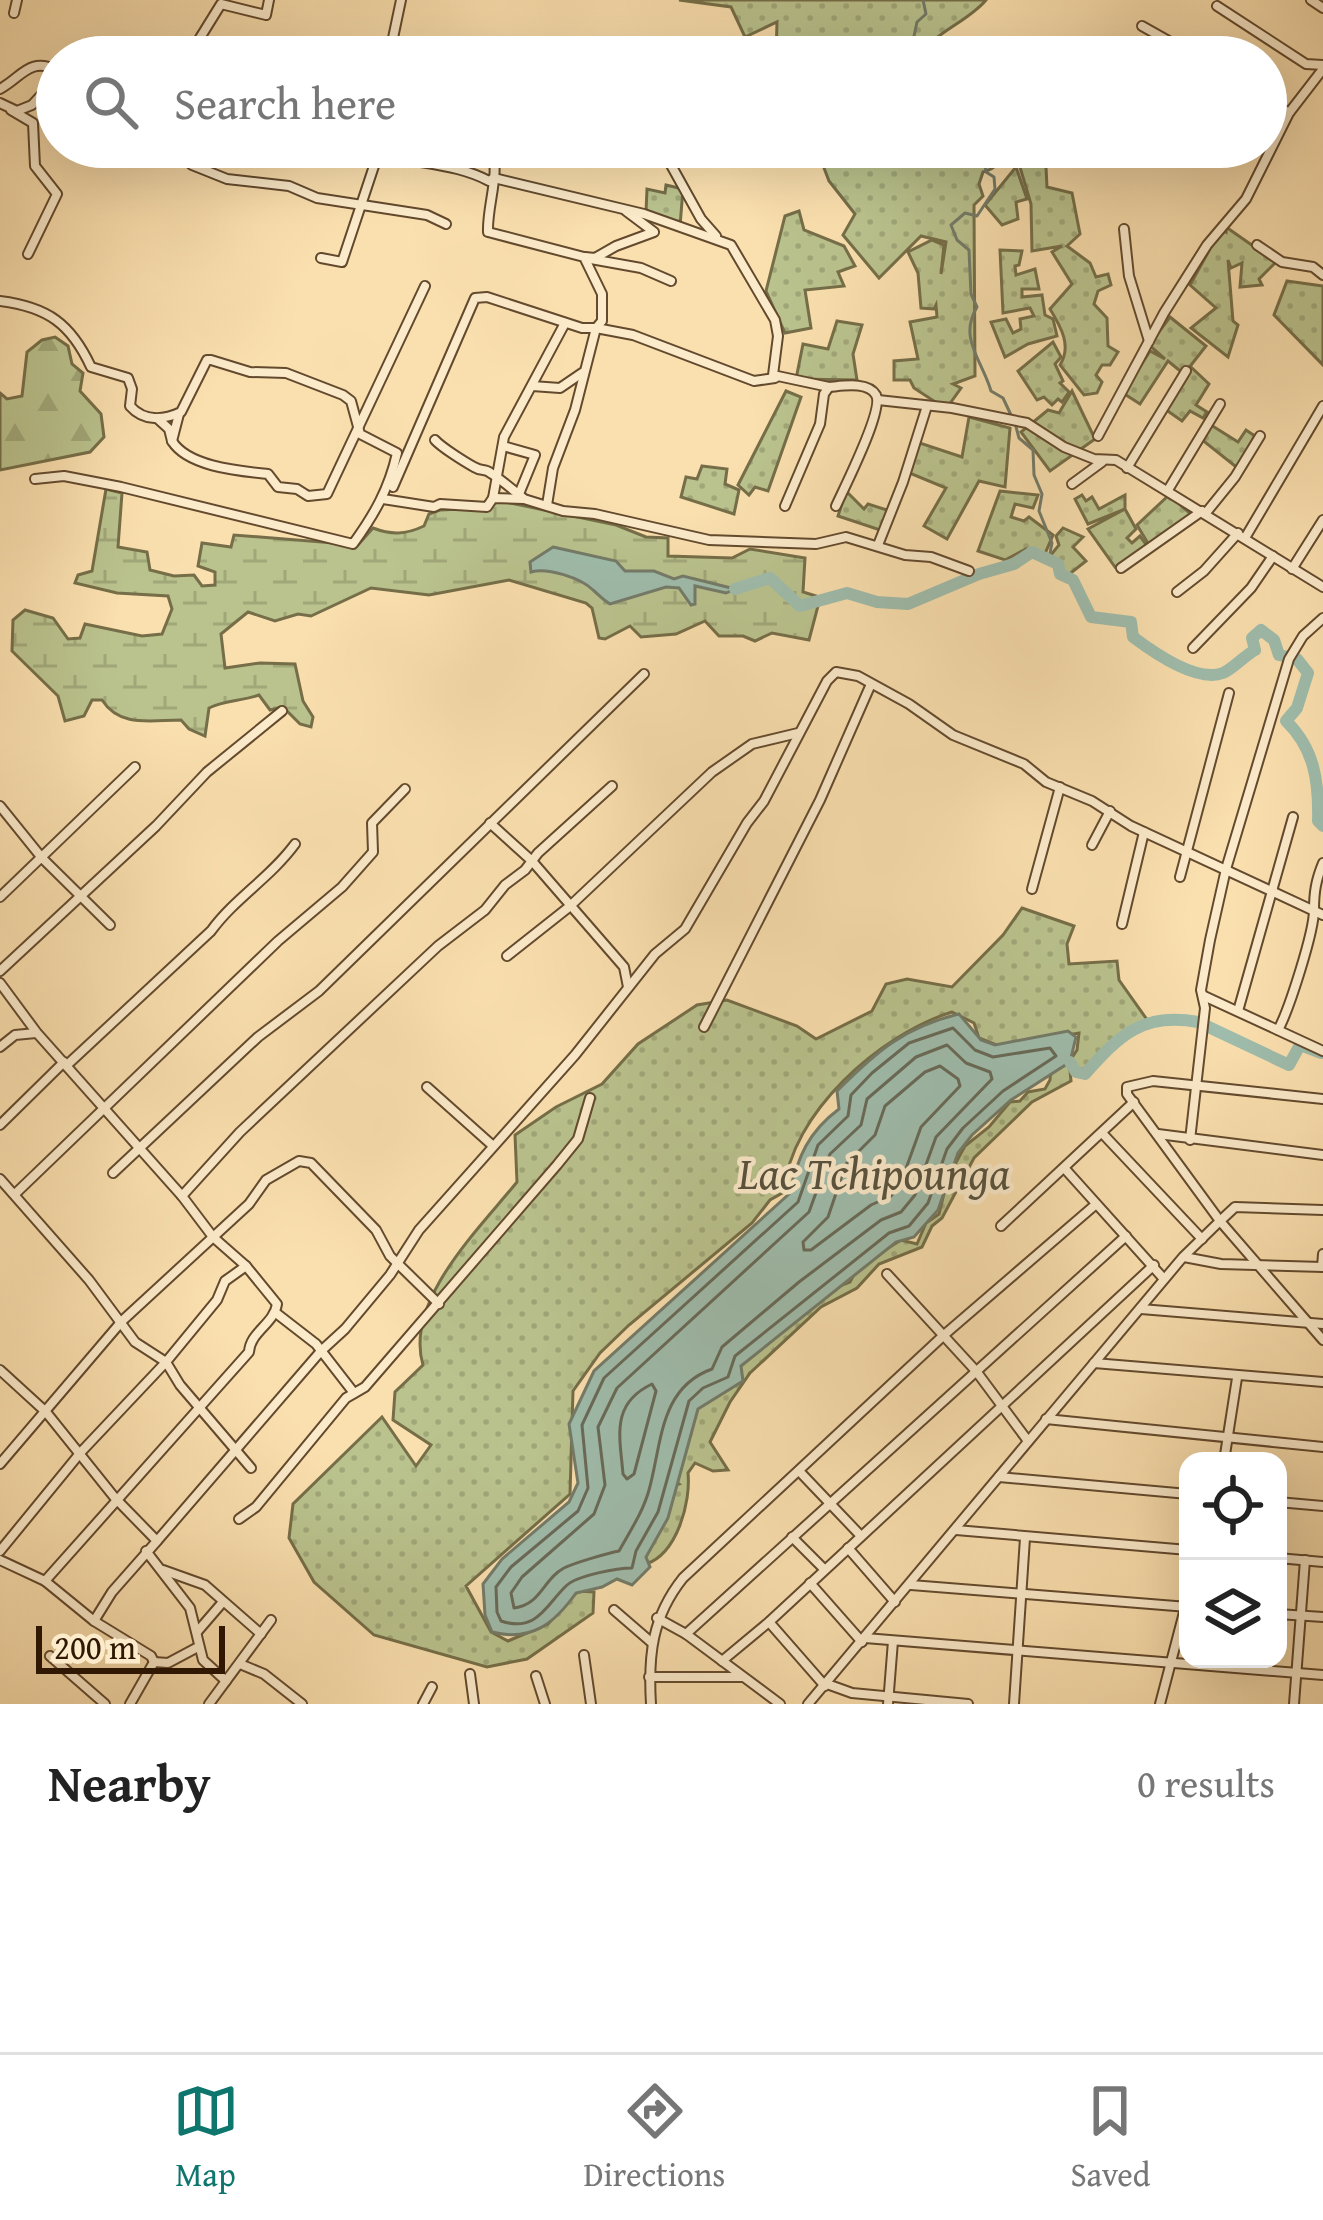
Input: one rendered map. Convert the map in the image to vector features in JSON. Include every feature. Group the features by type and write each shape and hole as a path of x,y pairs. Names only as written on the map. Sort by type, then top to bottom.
{"street":[{"path":"14,13 17,0"},
{"path":"201,36 220,4 266,15 269,0"},
{"path":"393,36 401,0"},
{"path":"1311,0 1323,8"},
{"path":"1217,6 1263,36"},
{"path":"1142,26 1160,36"},
{"path":"1287,52 1322,71 1287,116"},
{"path":"0,89 36,65"},
{"path":"11,110 24,110 36,99"},
{"path":"0,103 33,123 36,167"},
{"path":"28,254 57,194 37,168"},
{"path":"200,168 227,179 289,186 317,198 427,215 446,224"},
{"path":"321,258 342,262 374,168"},
{"path":"451,168 489,181 494,178 622,208 717,237"},
{"path":"494,168 488,232 606,264 641,268 671,281"},
{"path":"673,168 701,219 734,248 775,320 777,345 771,371 775,378"},
{"path":"1098,436 1164,313 1207,245 1246,200 1262,168"},
{"path":"584,257 595,258 654,232 622,208"},
{"path":"1124,229 1129,276 1150,343"},
{"path":"1257,245 1282,262 1310,266 1323,275"},
{"path":"547,505 553,468 602,321 602,294 584,257"},
{"path":"0,301 67,325 92,367 128,378 131,409 169,428 178,451 221,468 268,474 278,488 320,497 327,494 425,286"},
{"path":"34,479 64,476 121,487 353,544 370,514 386,500 475,298 487,297 565,323 634,334 754,381 775,378 829,387 859,386 874,393 878,400 868,434 836,506"},
{"path":"386,500 488,507 502,446 565,323"},
{"path":"158,419 188,405 207,360 250,372 286,373 343,395 351,401 363,438 397,453 386,500"},
{"path":"1127,468 1186,371"},
{"path":"532,386 560,388 584,373"},
{"path":"785,506 820,424 829,387"},
{"path":"878,400 1027,423 1064,447 1104,461 1116,460 1323,587"},
{"path":"1168,490 1220,404"},
{"path":"878,544 904,482 927,406"},
{"path":"1177,592 1241,536 1323,406"},
{"path":"172,442 179,412"},
{"path":"1121,568 1203,513 1235,477 1259,436"},
{"path":"435,440 442,449 491,472 522,496 547,505 710,540 817,544 846,537 969,571"},
{"path":"502,446 535,455 522,496"},
{"path":"1072,484 1104,461"},
{"path":"493,498 522,496"},
{"path":"1292,569 1323,520"},
{"path":"1192,648 1251,588 1273,556"},
{"path":"1190,1140 1205,1008 1202,996 1226,869 1289,659 1303,636 1323,618"},
{"path":"113,1173 258,1037 319,991 644,674"},
{"path":"94,1621 146,1552 345,1329 419,1230 575,1055 656,954 691,921 764,801 831,675 858,676 945,731 1024,764 1046,782 1144,832 1319,913"},
{"path":"704,1028 820,800 871,684"},
{"path":"1180,877 1229,693"},
{"path":"0,971 157,826 207,772 282,711"},
{"path":"507,956 569,907 712,772 752,744 799,733"},
{"path":"0,897 135,767"},
{"path":"182,1196 239,1132 438,946 485,910 493,897 612,786"},
{"path":"15,1194 278,941 343,887 373,852 371,824 405,788"},
{"path":"1032,889 1060,788"},
{"path":"1092,845 1110,811"},
{"path":"2,812 110,925"},
{"path":"1238,1011 1293,817"},
{"path":"490,823 532,861 624,967 628,988"},
{"path":"1122,924 1144,832"},
{"path":"0,1125 211,931 295,844"},
{"path":"1278,1030 1319,913 1312,898 1323,863"},
{"path":"0,983 213,1237 276,1300 276,1313 249,1344 249,1352 45,1581"},
{"path":"1202,996 1323,1051"},
{"path":"0,1047 16,1035 38,1033"},
{"path":"1323,1100 1153,1081 1126,1090 1220,1221 1323,1340"},
{"path":"427,1087 493,1144"},
{"path":"239,1519 256,1507 354,1393 365,1387 440,1304 578,1139 590,1098"},
{"path":"1001,1226 1134,1102"},
{"path":"1102,1133 1202,1239"},
{"path":"1155,1133 1323,1155"},
{"path":"0,1464 122,1321 249,1204 266,1180 304,1160 376,1230 390,1256 440,1304"},
{"path":"1066,1170 1164,1279"},
{"path":"0,1179 135,1342 166,1362 251,1468"},
{"path":"651,1704 651,1642 657,1618 683,1578 944,1335 1095,1205"},
{"path":"808,1704 1092,1363 1220,1221 1235,1207 1323,1210"},
{"path":"686,1634 1126,1236"},
{"path":"1183,1257 1322,1267 1323,1254"},
{"path":"722,1660 769,1622 1154,1265"},
{"path":"154,1662 45,1581 0,1556 81,1452 217,1300 225,1281 246,1266"},
{"path":"887,1274 1004,1404 1028,1441"},
{"path":"1139,1309 1323,1324"},
{"path":"276,1313 299,1328 354,1393"},
{"path":"1092,1363 1323,1382"},
{"path":"1,1374 46,1412 115,1498 157,1541"},
{"path":"1226,1452 1237,1378"},
{"path":"1046,1419 1323,1447"},
{"path":"800,1472 861,1536"},
{"path":"999,1477 1179,1493"},
{"path":"1287,1503 1323,1506"},
{"path":"954,1530 1179,1549"},
{"path":"792,1537 824,1569"},
{"path":"1013,1704 1025,1538"},
{"path":"848,1548 896,1602"},
{"path":"146,1552 190,1608 203,1660 226,1681"},
{"path":"1287,1559 1323,1562"},
{"path":"1294,1704 1305,1561"},
{"path":"163,1570 198,1581 261,1634"},
{"path":"810,1583 864,1640 1323,1675"},
{"path":"910,1585 1179,1604"},
{"path":"196,1633 223,1603"},
{"path":"614,1610 651,1642"},
{"path":"1287,1615 1323,1617"},
{"path":"657,1618 780,1704"},
{"path":"209,1704 272,1620"},
{"path":"769,1622 826,1685 888,1701 968,1704"},
{"path":"1160,1704 1179,1634"},
{"path":"888,1701 893,1641"},
{"path":"154,1662 168,1663 198,1647"},
{"path":"584,1655 592,1704"},
{"path":"50,1656 105,1704"},
{"path":"130,1704 154,1662"},
{"path":"240,1664 264,1674 302,1704"},
{"path":"470,1674 474,1704"},
{"path":"536,1676 545,1704"},
{"path":"649,1677 742,1677"},
{"path":"423,1704 433,1688"}],"green space":[{"path":"679,0 986,0 940,36 777,36 777,22 745,36 731,7"},
{"path":"824,168 993,168 983,172 979,184 983,196 974,205 975,376 953,384 961,388 946,409 914,388 910,380 894,380 894,361 918,359 910,322 937,317 936,305 921,308 918,273 908,252 932,240 944,245 941,274 946,242 921,236 879,278 843,235 855,214"},
{"path":"1016,168 1027,199 1016,202 1018,219 1002,225 985,205"},
{"path":"1020,168 1046,168 1047,187 1072,193 1080,234 1067,246 1090,263 1096,277 1108,274 1111,285 1098,291 1094,304 1107,318 1108,346 1118,352 1096,375 1102,382 1097,393 1084,395 1060,365 1065,344 1050,309 1072,284 1052,252 1062,246 1032,251 1031,204"},
{"path":"666,185 683,189 680,226 646,212 647,189 665,193"},
{"path":"799,211 804,230 844,246 855,266 838,272 844,286 805,290 811,328 785,333 766,291 785,216"},
{"path":"1226,227 1276,262 1259,279 1262,285 1240,287 1242,263 1231,268 1228,260 1233,321 1238,325 1228,357 1191,328 1216,308 1190,285"},
{"path":"1000,250 1022,251 1016,275 1035,269 1039,289 1022,289 1022,297 1042,295 1045,315 1053,319 1057,336 1005,357 991,322 1006,319 1013,333 1021,329 1020,319 1034,316 1030,308 1003,313"},
{"path":"1287,281 1323,286 1323,365 1274,315"},
{"path":"1170,317 1206,346 1184,374 1168,361 1140,404 1123,393 1150,351 1165,359 1149,345"},
{"path":"837,321 862,325 853,354 857,380 796,379 803,344 828,349"},
{"path":"55,337 68,346 72,364 83,373 80,391 101,414 104,437 90,452 0,470 0,393 7,399 22,396 27,352"},
{"path":"1053,342 1061,357 1055,364 1060,383 1069,392 1062,402 1058,399 1052,405 1044,397 1037,400 1018,371"},
{"path":"1192,368 1209,384 1196,405 1207,412 1203,418 1190,411 1182,421 1165,409"},
{"path":"786,391 801,397 768,491 755,487 749,495 738,485"},
{"path":"1072,391 1095,439 1050,471 1021,432 1048,410 1059,413"},
{"path":"969,417 1010,428 1005,487 979,481 947,539 924,526 946,488 907,472 920,443 962,457"},
{"path":"1211,425 1238,442 1246,430 1258,438 1240,470 1201,439"},
{"path":"702,466 727,469 725,484 739,490 734,514 681,497 686,477 697,479"},
{"path":"106,489 122,493 118,547 147,552 150,570 194,575 202,586 215,585 215,572 198,566 202,543 231,547 234,535 358,545 373,528 404,532 424,526 429,514 440,510 481,508 501,501 616,525 646,537 668,538 668,556 732,558 750,549 805,558 803,592 816,596 818,606 809,640 772,633 755,641 719,636 705,621 676,634 641,637 630,626 605,639 599,638 592,608 586,603 509,580 429,595 371,588 311,616 298,614 275,621 248,612 221,634 225,668 295,664 303,701 313,717 311,727 300,724 283,707 270,710 259,695 209,708 205,736 181,720 127,719 102,700 92,700 84,716 65,721 58,696 12,651 13,620 25,610 53,618 68,639 80,638 85,624 142,636 162,634 172,609 168,596 117,593 75,583 78,575 92,571"},
{"path":"846,491 864,509 868,504 890,511 880,530 838,516"},
{"path":"1000,491 1038,495 1033,508 1015,504 1011,517 1024,521 1029,517 1053,535 1044,556 1026,549 1005,560 978,551"},
{"path":"1082,495 1086,501 1092,497 1099,509 1125,495 1125,509 1088,524 1075,499"},
{"path":"1169,495 1193,516 1149,545 1137,525"},
{"path":"1125,509 1136,529 1127,538 1132,543 1140,536 1148,547 1115,567 1088,529"},
{"path":"1063,528 1083,537 1073,547 1086,561 1067,576 1050,556"},
{"path":"1022,908 1074,926 1067,944 1069,964 1117,961 1119,980 1148,1021 1089,1068 1070,1071 1071,1081 1032,1102 974,1158 922,1247 879,1264 857,1288 821,1307 750,1373 710,1442 728,1470 713,1471 695,1463 688,1473 680,1526 666,1550 646,1564 640,1557 668,1488 679,1484 674,1480 680,1452 697,1407 768,1336 812,1302 850,1282 858,1267 901,1240 917,1244 926,1223 939,1214 948,1177 965,1146 1010,1102 1045,1089 1051,1065 1067,1065 1077,1050 1079,1033 999,1046 979,1038 974,1023 952,1012 897,1038 869,1058 821,1106 790,1162 784,1192 600,1353 573,1391 570,1494 466,1586 491,1632 508,1641 548,1624 578,1591 594,1592 593,1613 527,1659 487,1667 374,1635 314,1582 289,1538 293,1504 382,1417 416,1466 431,1445 393,1420 395,1392 423,1365 420,1341 434,1291 517,1182 515,1135 602,1084 638,1044 697,1005 727,1000 797,1026 816,1039 872,1011 886,984 907,979 952,987 1003,935"}],"water":[{"path":"553,547 616,561 625,571 654,571 735,589 726,593 695,586 695,604 691,605 679,588 666,587 610,604 572,578 531,572 530,562"},
{"name":"Lac Tchipounga","path":"959,1014 981,1040 995,1045 1068,1031 1076,1037 1070,1062 1011,1100 972,1135 958,1153 938,1210 914,1237 896,1242 741,1366 743,1381 698,1409 668,1518 646,1557 650,1567 632,1585 617,1579 576,1593 550,1622 530,1632 492,1632 485,1615 483,1584 502,1559 569,1502 578,1483 569,1424 594,1371 789,1194 806,1146 839,1109 837,1091 851,1077 907,1034"}],"waterway":[{"path":"914,36 917,22 926,14 923,0"},
{"path":"986,168 994,177 995,189 977,216 965,213 951,225 957,240 969,250 971,294 977,307 970,329 974,349 991,391 1003,398 1011,415"},
{"path":"1015,423 1019,438 1033,450 1034,475 1042,494 1039,511 1052,543 1049,558"},
{"path":"735,589 770,578 800,606 847,593 908,604 1014,564 1032,552 1058,564 1060,574 1073,580 1091,617 1131,622 1133,637 1188,670 1212,675 1227,671 1255,650 1252,638 1261,630 1274,640 1279,655 1297,659 1308,673 1297,708 1286,721 1309,755 1318,821 1323,826"},
{"path":"1070,1062 1076,1072 1085,1074 1133,1030 1178,1020 1198,1022 1289,1065 1300,1045 1321,1053"}]}
